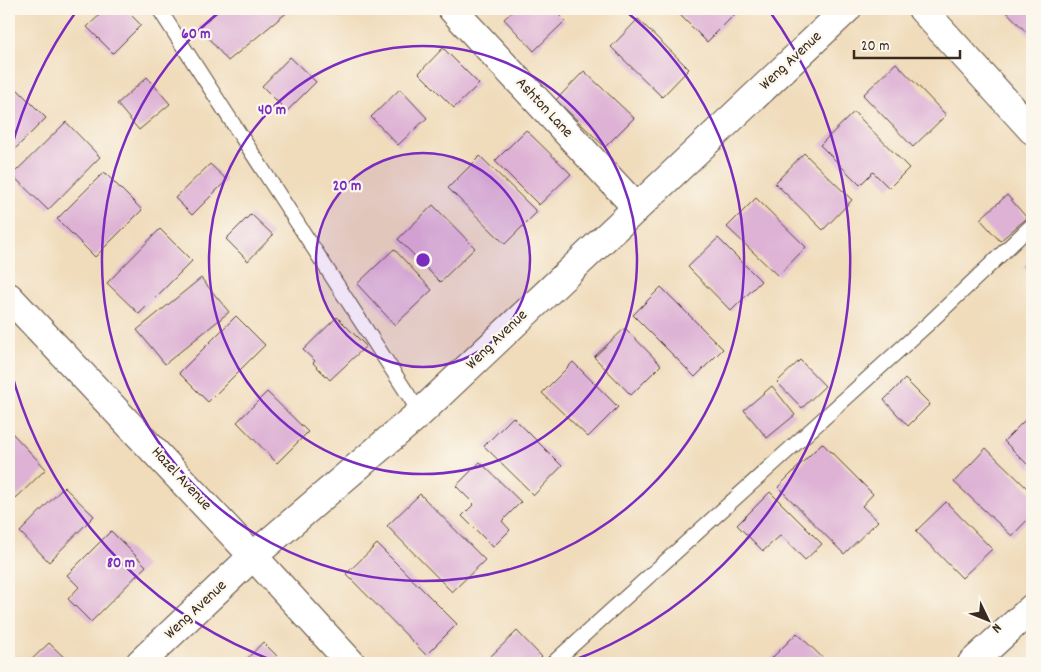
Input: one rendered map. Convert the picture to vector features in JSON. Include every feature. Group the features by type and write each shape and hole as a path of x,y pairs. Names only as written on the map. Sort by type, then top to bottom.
{"street":[{"name":"Ashton Lane","path":"452,9 636,207"},
{"name":"Weng Avenue","path":"140,663 253,556 420,413 847,9"},
{"path":"922,9 1032,130"},
{"name":"Hazel Avenue","path":"9,296 351,663"},
{"path":"972,663 1032,608"}],"lane":[{"path":"159,9 420,413"},
{"path":"553,663 928,324 1032,225"}],"building":[{"path":"106,9 125,9 141,25 113,53 87,27"},
{"path":"221,9 290,10 228,61 199,27"},
{"path":"515,9 553,9 565,21 534,51 504,19"},
{"path":"674,9 734,9 737,12 707,42"},
{"path":"1004,9 1032,9 1032,38"},
{"path":"638,19 689,69 662,97 611,47"},
{"path":"443,48 479,84 454,108 419,73"},
{"path":"290,57 316,82 287,111 262,86"},
{"path":"896,63 946,115 913,147 863,95"},
{"path":"584,71 634,118 605,147 556,100"},
{"path":"147,77 170,104 139,130 117,104"},
{"path":"16,88 46,118 9,155 9,95"},
{"path":"400,89 427,118 398,145 371,117"},
{"path":"854,112 909,168 889,188 873,172 860,185 820,145"},
{"path":"66,122 100,157 48,210 12,175"},
{"path":"526,130 571,174 539,205 495,161"},
{"path":"804,153 852,200 823,230 775,183"},
{"path":"480,156 537,212 505,244 448,188"},
{"path":"210,164 227,180 192,215 175,198"},
{"path":"104,172 142,210 95,257 57,219"},
{"path":"1007,195 1027,218 1000,241 980,219"},
{"path":"756,198 806,247 778,276 727,227"},
{"path":"433,205 475,248 440,282 398,239"},
{"path":"251,214 273,235 248,261 226,239"},
{"path":"160,229 192,261 139,314 107,283"},
{"path":"718,238 761,281 731,311 688,267"},
{"path":"394,249 432,290 395,325 357,284"},
{"path":"1032,259 1032,275 1024,266"},
{"path":"201,278 229,312 165,364 137,330"},
{"path":"661,287 723,349 695,377 633,315"},
{"path":"236,316 265,345 208,402 179,373"},
{"path":"337,317 366,346 330,380 313,363 315,361 303,350"},
{"path":"625,328 661,365 631,395 594,357"},
{"path":"800,360 825,386 802,408 777,382"},
{"path":"573,362 618,407 588,437 542,393"},
{"path":"905,379 930,404 908,426 884,400"},
{"path":"772,386 795,415 767,438 744,410"},
{"path":"267,392 308,432 277,463 237,422"},
{"path":"1032,413 1032,469 1004,441"},
{"path":"513,417 562,466 534,495 484,446"},
{"path":"11,432 46,469 16,498 9,491 9,434"},
{"path":"822,443 873,494 862,506 878,521 844,554 778,487"},
{"path":"986,448 1032,493 1032,515 1012,536 954,482"},
{"path":"480,462 521,502 502,521 510,530 493,547 462,516 474,504 456,486"},
{"path":"64,487 94,516 49,562 20,532"},
{"path":"770,492 822,544 805,560 781,535 763,551 737,525"},
{"path":"420,494 485,560 452,592 387,526"},
{"path":"946,502 992,549 962,578 916,531"},
{"path":"111,531 146,566 91,622 68,599 79,587 67,575"},
{"path":"377,544 457,624 426,655 346,574"},
{"path":"517,631 542,657 536,663 498,663 491,656"},
{"path":"797,633 828,663 767,663"},
{"path":"263,642 284,663 253,663 248,658"},
{"path":"49,643 70,663 28,663"}]}
